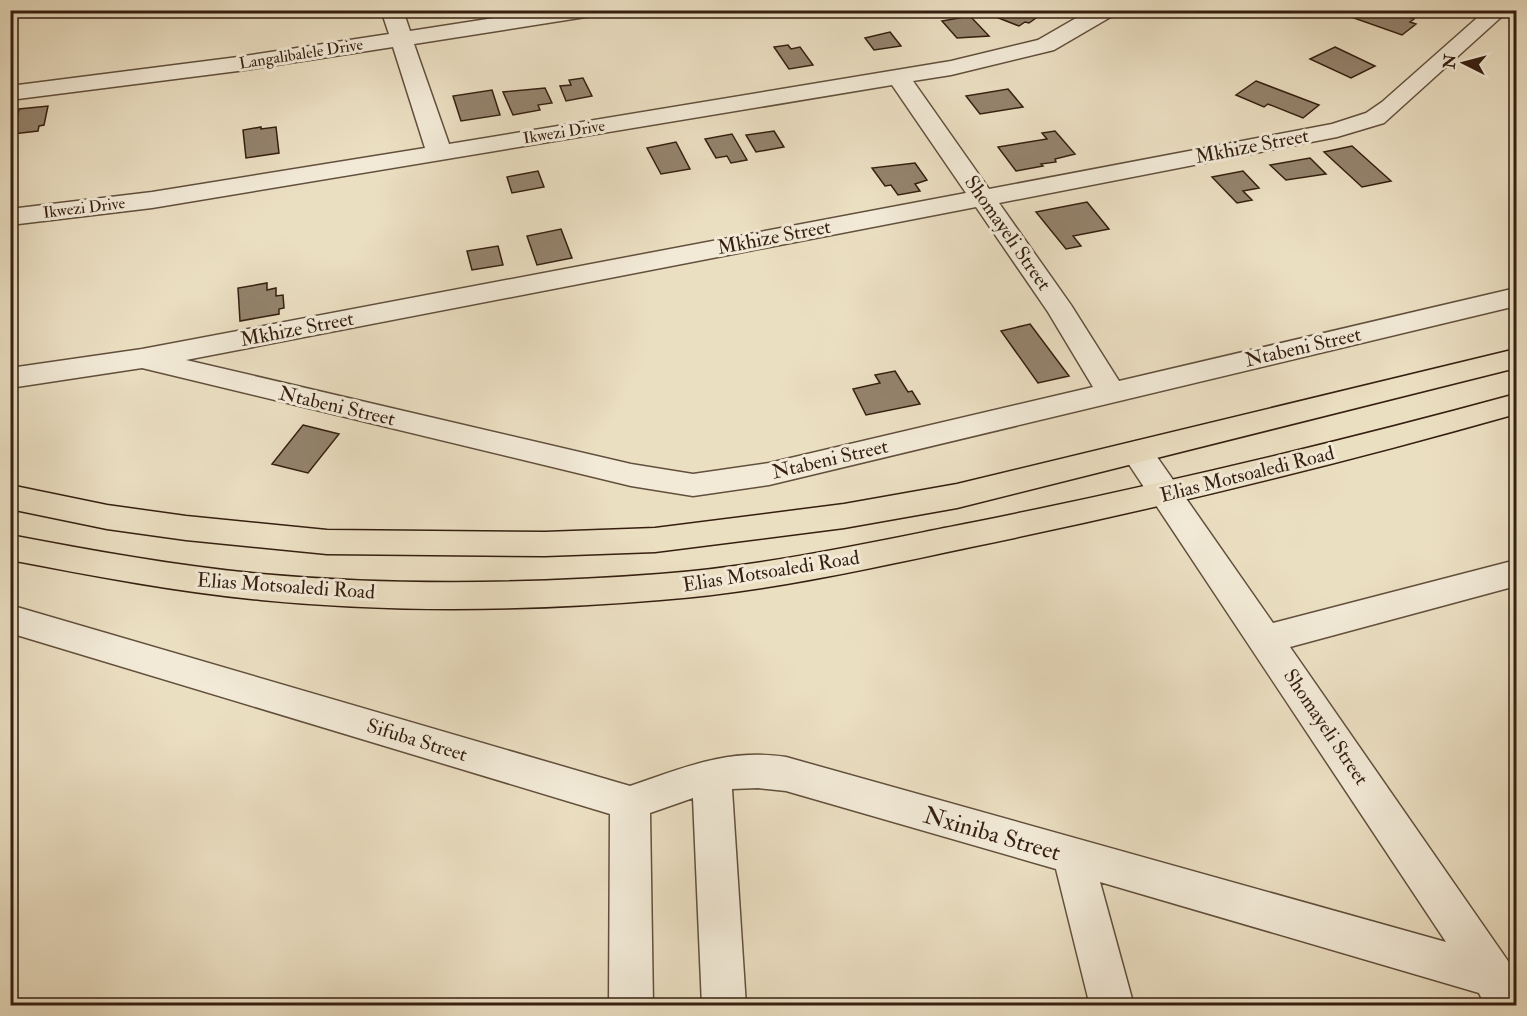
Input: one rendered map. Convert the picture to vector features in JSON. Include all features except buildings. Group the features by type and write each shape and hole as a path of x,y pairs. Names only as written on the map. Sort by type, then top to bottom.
{"main road":[{"path":"10,497 107,517 186,528 327,542 594,543 676,538 844,516 957,496 1516,358"},
{"name":"Elias Motsoaledi Road","path":"10,547 87,563 208,582 316,590 416,595 663,587 768,574 857,558 1167,494 1419,431 1516,404"}],"street":[{"path":"392,10 439,152"},
{"name":"Langalibalele Drive","path":"10,93 174,73 591,10"},
{"name":"Ikwezi Drive","path":"10,218 152,200 898,77 1008,56 1046,45 1106,10"},
{"name":"Mkhize Street","path":"10,378 141,359 1359,124 1375,118 1390,107 1499,10"},
{"name":"Shomayeli Street","path":"898,77 1061,311 1111,392"},
{"name":"Ntabeni Street","path":"141,359 631,475 693,484 769,474 1516,297"},
{"name":"Shomayeli Street","path":"1137,452 1501,991"},
{"path":"1265,639 1516,573"},
{"name":"Sifuba Street","path":"10,619 630,802"},
{"name":"Nxiniba Street","path":"630,802 712,775 744,770 765,770 786,774 1073,857 1501,991"},
{"path":"712,775 724,1005"},
{"path":"630,802 631,1005"},
{"path":"1073,857 1112,1005"}]}
